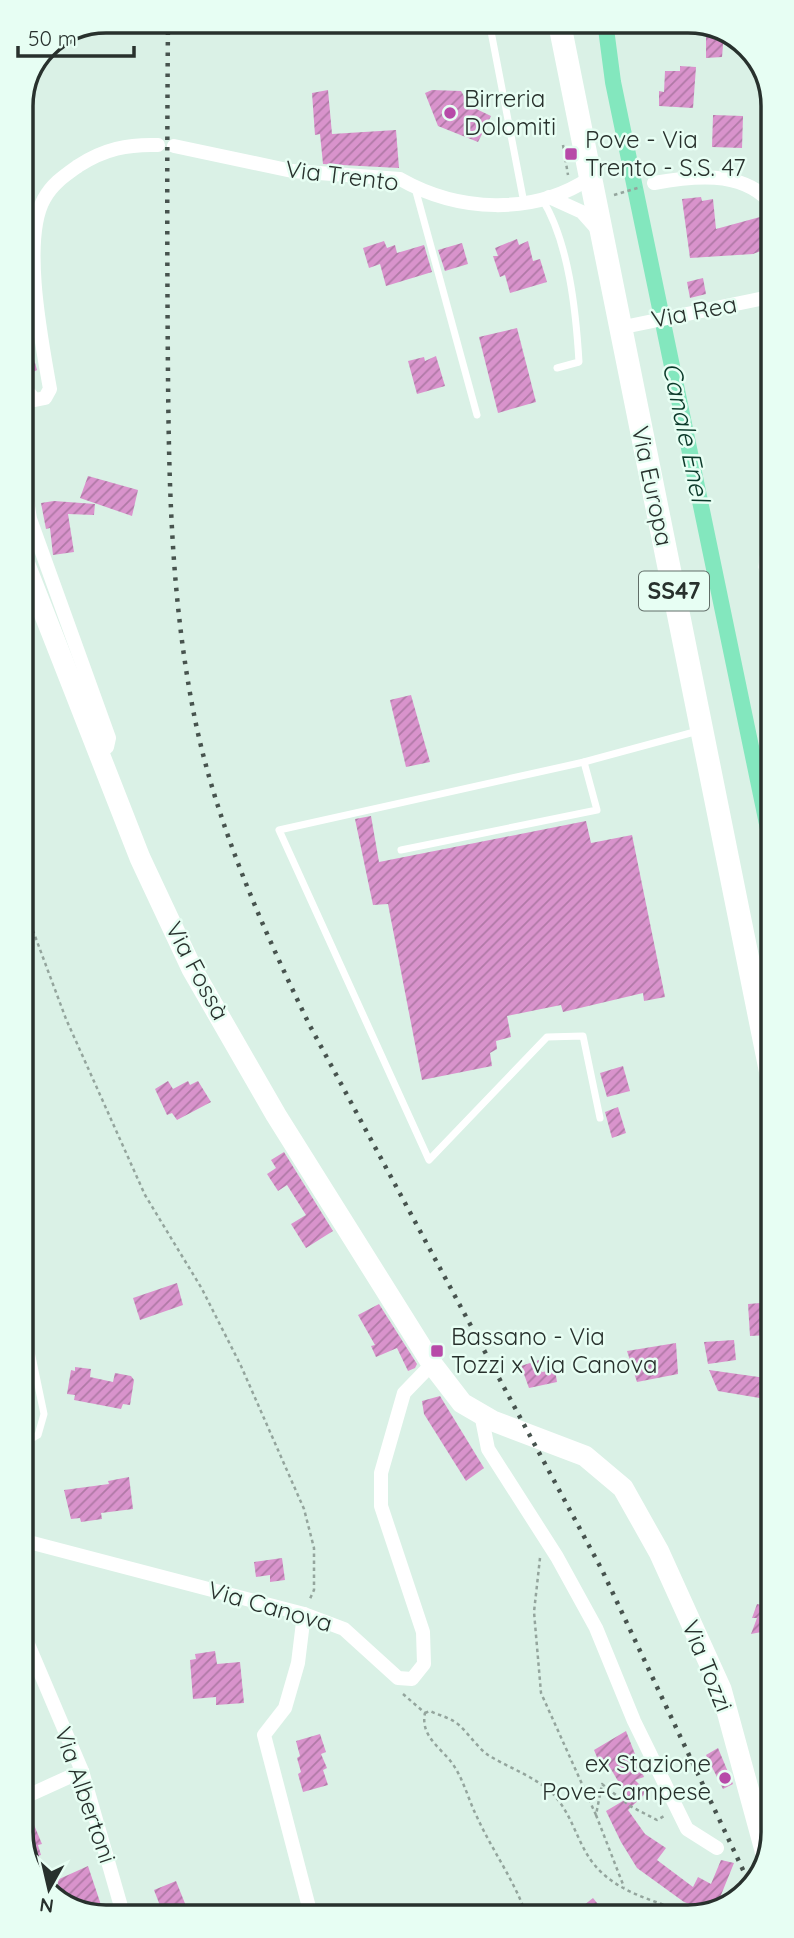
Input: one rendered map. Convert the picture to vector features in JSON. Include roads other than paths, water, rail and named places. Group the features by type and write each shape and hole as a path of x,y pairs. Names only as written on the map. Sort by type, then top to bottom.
{"main road":[{"name":"Via Europa","path":"561,33 579,176 599,231 627,325 702,730 761,1024"},
{"name":"Via Fossà","path":"33,585 140,858 192,969 276,1115 432,1364 462,1403 487,1417 556,1442 585,1456 623,1488"},
{"name":"Via Tozzi","path":"623,1488 659,1552 721,1689 761,1834"}],"street":[{"path":"33,398 35,400 45,398 50,389 36,285 35,230 43,201 56,181 93,157 127,144 158,145"},
{"name":"Via Trento","path":"174,146 292,171 400,179 415,188 476,205 524,203 570,191 579,176"},
{"path":"654,183 687,177 715,178 752,188 761,195"},
{"path":"545,198 582,212 599,231"},
{"name":"Via Rea","path":"627,325 761,299"},
{"path":"33,527 109,738 107,747 99,753"},
{"name":"Via Canova","path":"33,1543 145,1570 212,1592 304,1614 344,1629 398,1678 412,1679 420,1673 425,1649 423,1632 381,1506 381,1473 404,1393 432,1364"},
{"path":"487,1417 488,1449 543,1535 596,1629 634,1721 687,1829 717,1848"},
{"path":"304,1614 298,1662 285,1707 264,1735 309,1905"},
{"name":"Via Albertoni","path":"33,1656 82,1771 121,1905"},
{"path":"33,1793 82,1771"}],"lane":[{"path":"491,33 524,203"},
{"path":"415,188 477,415"},
{"path":"545,198 552,216 576,314 579,362 556,368"},
{"path":"600,1118 583,1036 547,1037 429,1160 279,830 584,762 702,730"},
{"path":"401,850 597,810 584,762"},
{"path":"33,1362 44,1414 38,1435 33,1438"}],"waterway":[{"name":"Canale Enel","path":"607,33 613,82 761,795"}],"railway":[{"path":"168,33 169,465 174,554 189,685 197,729 218,806 260,918 310,1026 602,1570 746,1876"}],"place":[{"name":"Birreria Dolomiti","path":"450,113"},
{"name":"Pove - Via Trento - S.S. 47","path":"571,154"},
{"name":"Bassano - Via Tozzi x Via Canova","path":"437,1351"},
{"name":"ex Stazione Pove-Campese","path":"725,1778"}]}
